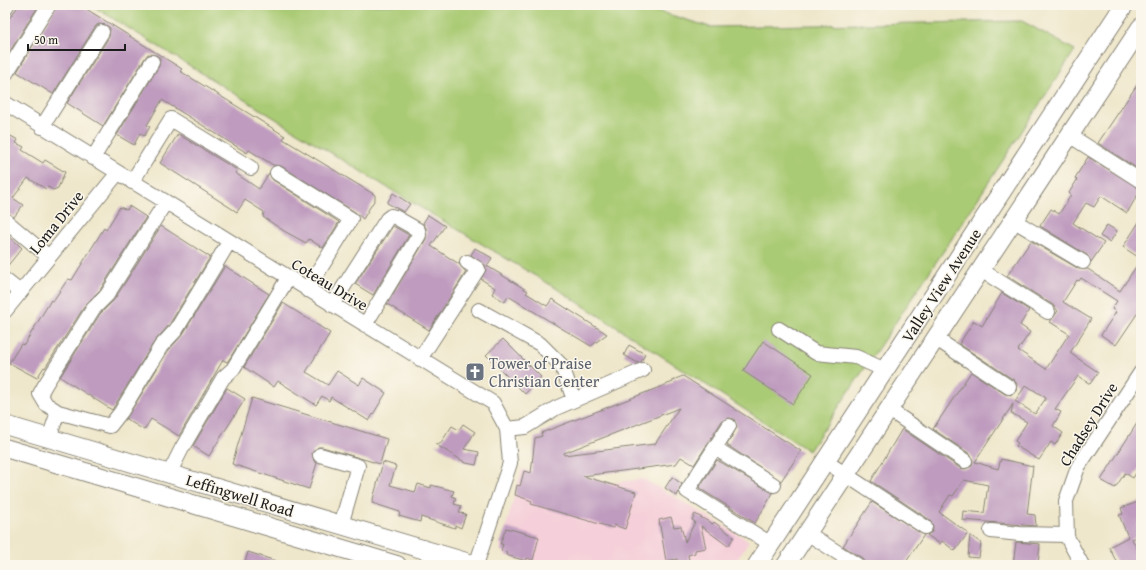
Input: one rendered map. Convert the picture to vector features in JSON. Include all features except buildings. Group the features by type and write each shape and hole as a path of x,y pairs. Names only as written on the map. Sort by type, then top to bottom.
{"main road":[{"name":"Valley View Avenue","path":"757,565 1124,5"},
{"name":"Valley View Avenue","path":"786,565 1141,26"},
{"name":"Leffingwell Road","path":"5,425 476,565"},
{"name":"Leffingwell Road","path":"5,448 397,565"}],"street":[{"path":"5,75 49,5"},
{"path":"42,126 102,32"},
{"path":"93,158 152,62"},
{"name":"Coteau Drive","path":"5,103 117,174 493,403 507,429 510,462 476,565"},
{"path":"132,182 171,119 251,168"},
{"path":"1070,135 1141,181"},
{"path":"277,173 351,219 307,290"},
{"name":"Loma Drive","path":"5,311 117,174"},
{"path":"165,203 107,295 93,309 40,394 46,404 58,412 110,426 121,412 161,346 176,330 229,242"},
{"path":"332,305 390,216 396,217 418,230 419,235 365,325"},
{"path":"5,220 49,257"},
{"path":"1014,220 1084,262"},
{"path":"420,359 478,269 467,262"},
{"path":"981,270 1048,312"},
{"path":"169,474 182,448 223,378 233,369 288,278"},
{"path":"5,280 20,292"},
{"path":"479,310 540,344 562,366 574,400"},
{"path":"779,329 816,353 856,357 885,370"},
{"path":"935,338 1009,387"},
{"path":"507,429 525,427 556,408 643,370"},
{"name":"Chadsey Drive","path":"1082,565 1067,535 1066,501 1078,467 1141,372"},
{"path":"888,409 965,461"},
{"path":"48,438 58,412"},
{"path":"729,426 687,491 771,544"},
{"path":"715,448 774,485"},
{"path":"320,455 358,466 340,525"},
{"path":"825,462 926,527"},
{"path":"991,531 1020,534 1067,535"},
{"path":"807,533 858,565"}],"shaded area":[{"path":"522,469 581,486 644,479 749,541 734,565 538,565 505,555 500,548"}],"green space":[{"path":"91,5 638,5 710,27 1022,21 1075,50 951,240 809,451 559,290 388,188"}],"place":[{"name":"Tower of Praise Christian Center","path":"475,372"}]}
